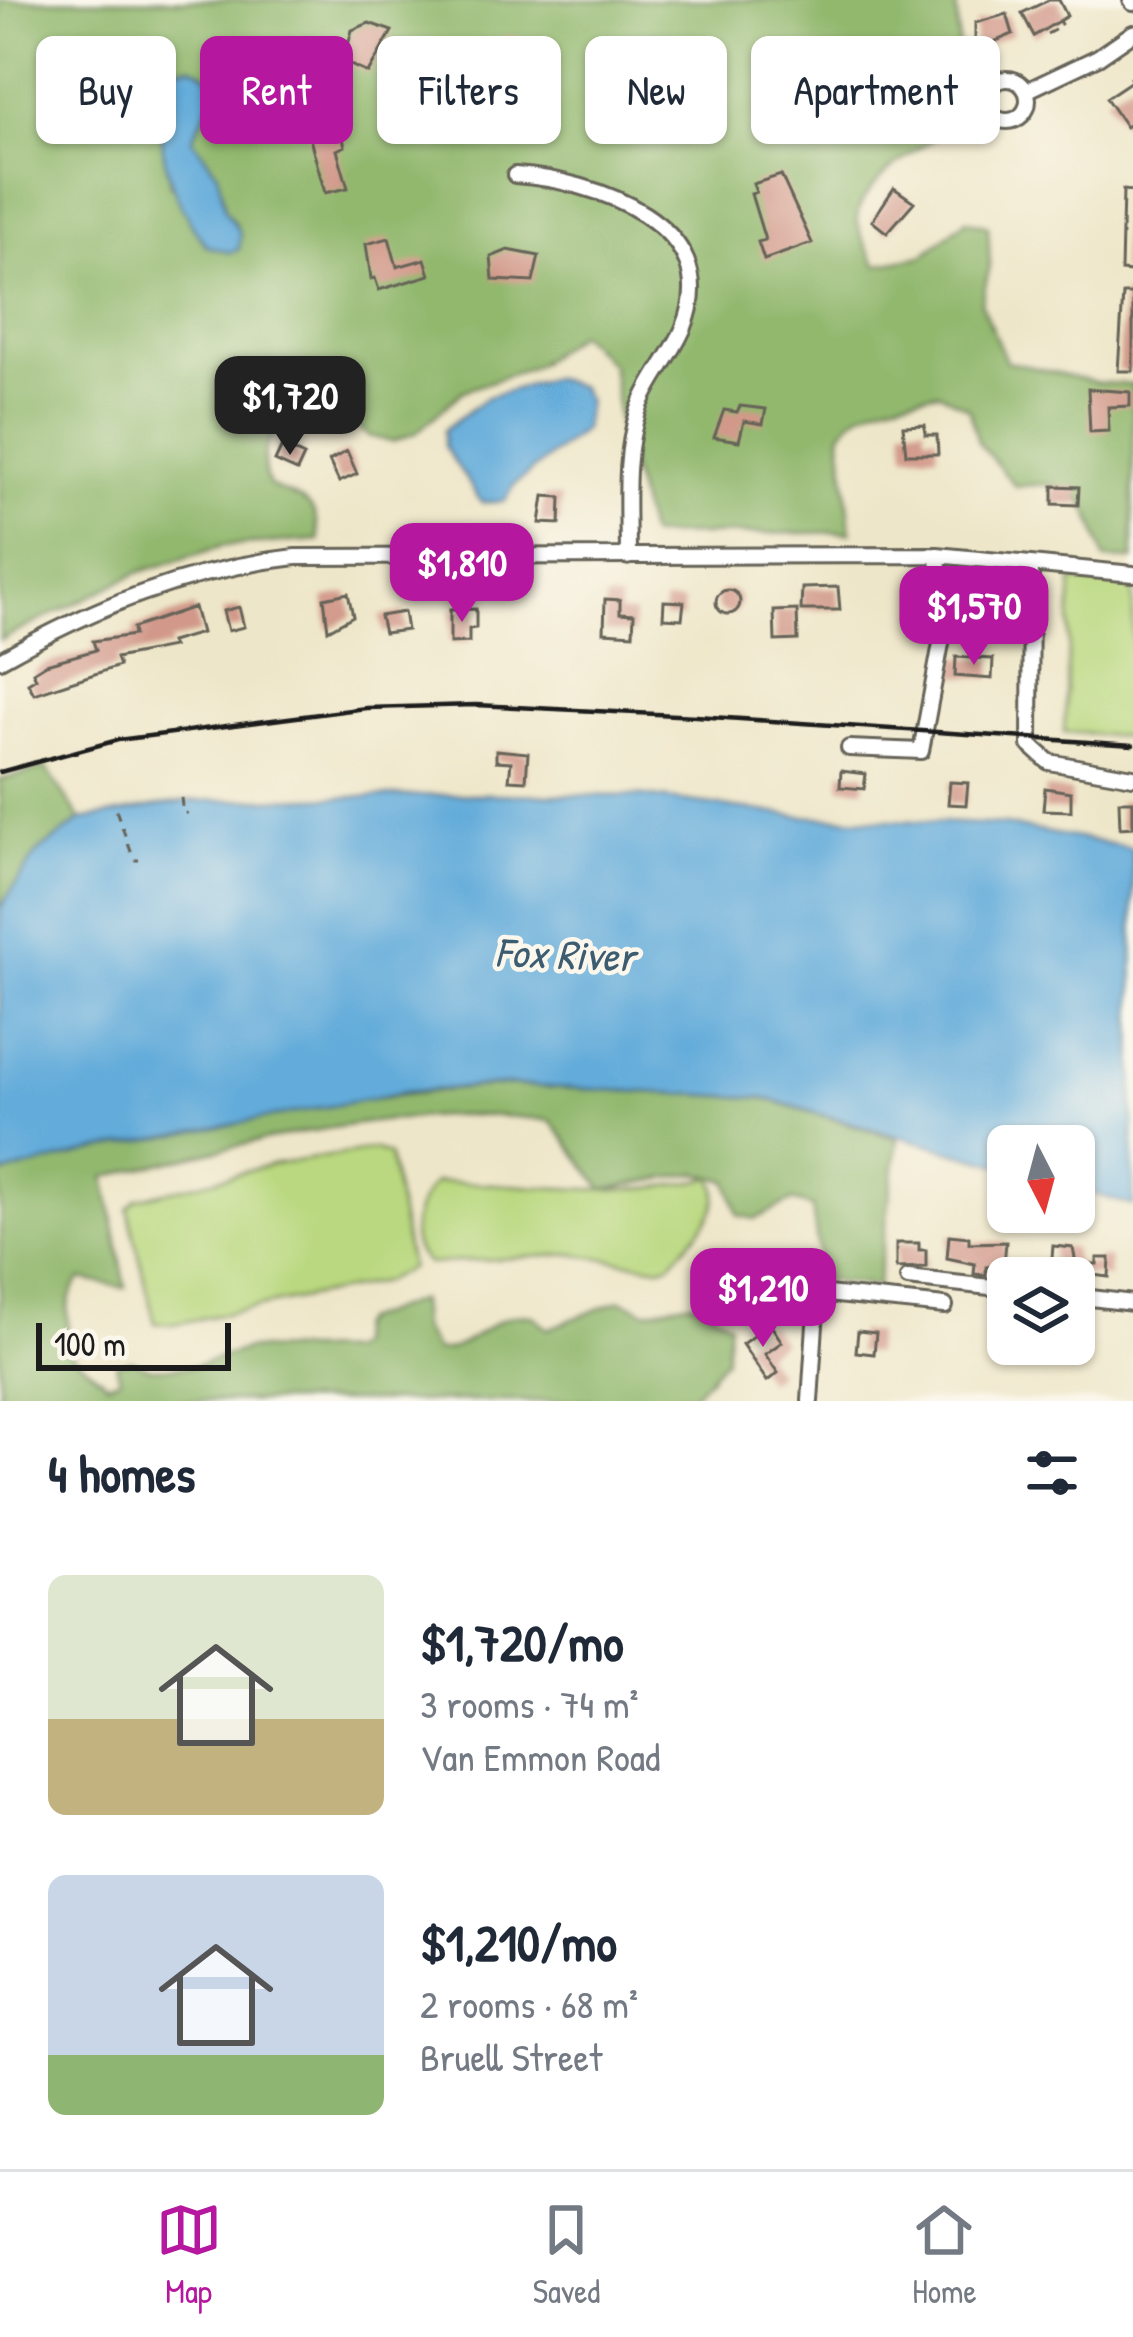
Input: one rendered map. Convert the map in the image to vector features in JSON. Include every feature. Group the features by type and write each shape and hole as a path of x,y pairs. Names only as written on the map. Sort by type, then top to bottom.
{"street":[{"path":"1026,91 1098,57 1133,33"},
{"path":"515,175 552,177 602,192 652,218 682,248 692,275 684,327 640,405 630,443 628,557"},
{"path":"0,660 113,602 194,574 246,563 366,555 937,556 1133,574"},
{"path":"849,748 921,752 947,611 937,556"},
{"path":"1031,568 1030,745 1049,762 1133,778"},
{"path":"908,1278 987,1287"},
{"path":"768,1288 945,1306"},
{"path":"809,1401 817,1294"},
{"path":"1095,1298 1133,1303"}],"path":[{"path":"1047,34 1062,26 1059,20"},
{"path":"181,798 182,814 187,813"},
{"path":"116,810 134,862"}],"green space":[{"path":"0,0 956,0 958,36 751,36 751,144 926,144 863,199 859,226 877,265 923,256 966,220 988,226 990,266 981,303 1006,361 1099,383 1133,384 1133,560 1105,559 1086,508 1069,490 1016,487 978,442 969,409 939,392 870,408 841,435 851,532 649,536 619,428 612,365 578,333 535,366 463,391 416,433 392,442 368,436 331,404 288,420 269,441 265,454 269,485 311,508 319,540 223,546 140,572 0,640"},
{"path":"1072,581 1133,585 1133,737 1064,732"},
{"path":"46,768 81,820 37,853 0,908 0,780"},
{"path":"506,1085 764,1098 898,1139 877,1286 822,1280 812,1207 792,1201 755,1219 738,1215 728,1181 697,1173 603,1189 551,1121 442,1116 385,1121 268,1139 105,1177 126,1288 81,1279 68,1304 70,1354 108,1383 120,1378 116,1364 132,1360 148,1368 192,1367 247,1349 347,1351 355,1345 356,1328 362,1321 419,1300 421,1328 435,1351 461,1345 507,1317 534,1316 548,1329 621,1300 646,1311 689,1302 705,1306 729,1323 725,1359 694,1394 629,1401 0,1401 0,1175 251,1118"},
{"path":"374,1149 389,1155 410,1268 383,1282 174,1324 155,1323 128,1209 137,1199 271,1165"},
{"path":"712,1177 716,1202 712,1213 670,1264 660,1267 573,1254 428,1264 415,1245 417,1212 435,1182 609,1190"}],"water":[{"path":"177,67 200,70 200,124 192,139 218,173 225,211 240,233 239,249 231,253 207,246 193,227 165,160 163,144 176,144"},
{"path":"552,378 580,387 587,401 583,430 514,485 505,501 482,503 444,446 444,430 487,397"},
{"name":"Fox River","path":"478,794 644,796 798,816 1006,825 1133,848 1133,1206 1095,1194 1095,1125 987,1125 987,1161 764,1098 507,1085 406,1092 98,1150 0,1175 0,908 37,853 81,820 186,801"}],"building":[{"path":"1059,0 1067,16 1034,36 1022,13"},
{"path":"1007,14 1013,34 1000,39 975,36 975,23"},
{"path":"369,23 392,31 389,36 377,36 377,57 368,73 353,66 352,30"},
{"path":"1133,80 1133,122 1126,127 1106,98"},
{"path":"311,144 344,144 337,150 348,188 325,193"},
{"path":"781,175 812,243 764,260 758,242 765,240 751,194 756,192 753,184"},
{"path":"894,188 914,202 887,233 872,221"},
{"path":"1123,190 1133,191 1133,272 1121,271"},
{"path":"389,238 397,267 425,259 430,275 379,290 375,278 371,279 366,244"},
{"path":"508,250 539,256 533,282 493,280 491,257"},
{"path":"1123,294 1133,294 1133,371 1118,371"},
{"path":"1088,389 1130,392 1130,406 1108,407 1109,431 1090,432"},
{"path":"740,406 766,409 763,424 744,421 739,441 714,437 724,410 737,412"},
{"path":"925,425 925,435 937,435 938,454 906,454 903,426"},
{"path":"282,446 304,456 297,471 275,461"},
{"path":"347,451 357,474 339,482 329,461"},
{"path":"1053,486 1079,487 1078,505 1053,504"},
{"path":"544,496 561,497 560,524 540,523"},
{"path":"838,587 840,610 801,610 802,588"},
{"path":"728,590 740,602 728,614 716,602"},
{"path":"348,593 353,616 328,630 324,598"},
{"path":"605,599 620,600 620,613 634,614 633,634 604,632"},
{"path":"664,601 684,602 682,619 663,618"},
{"path":"194,607 201,633 170,642 172,647 116,658 119,666 34,694 28,683 36,678 33,672 46,664 96,650 93,641 134,635 133,628"},
{"path":"239,607 244,627 228,631 223,611"},
{"path":"476,609 476,628 469,629 469,642 450,643 450,610"},
{"path":"797,610 798,640 775,641 774,611"},
{"path":"404,612 407,630 384,633 380,616"},
{"path":"956,657 993,659 992,679 955,676"},
{"path":"496,750 528,753 526,781 509,780 511,762 496,761"},
{"path":"841,771 866,774 864,789 840,787"},
{"path":"950,782 968,783 966,805 948,804"},
{"path":"1045,788 1071,792 1071,811 1043,810"},
{"path":"1119,801 1133,801 1133,827 1120,828"},
{"path":"949,1235 969,1237 969,1243 1006,1242 1005,1257 987,1257 986,1275 974,1274 975,1264 947,1258"},
{"path":"896,1243 919,1243 919,1250 926,1250 926,1267 896,1268"},
{"path":"1053,1246 1073,1248 1075,1257 1052,1257"},
{"path":"1097,1258 1110,1258 1109,1277 1095,1275"},
{"path":"770,1324 782,1342 765,1354 778,1373 767,1381 742,1344"},
{"path":"858,1331 876,1333 874,1354 856,1352"}],"railway":[{"path":"0,772 118,740 366,708 476,705 1133,745"}]}
